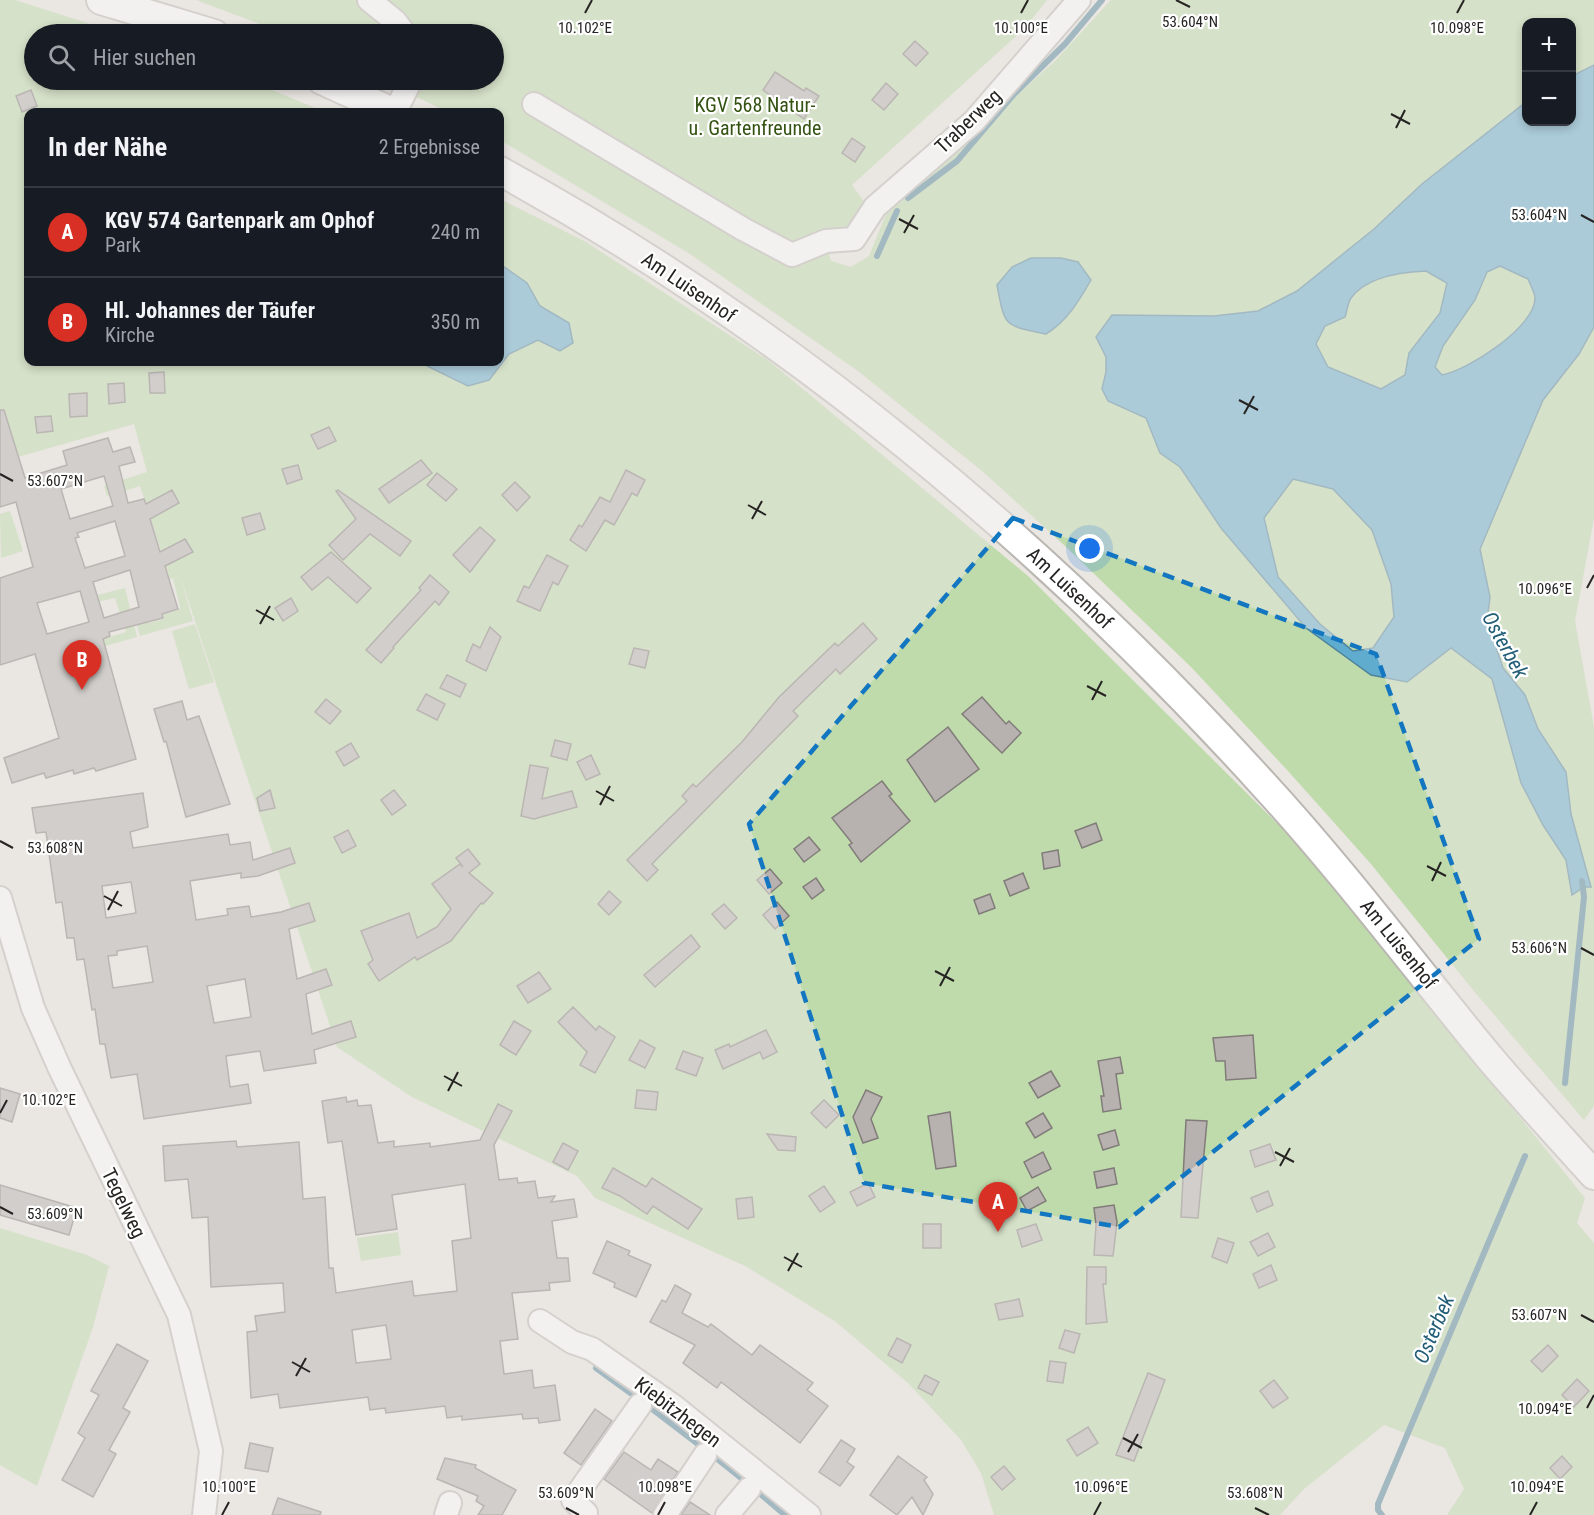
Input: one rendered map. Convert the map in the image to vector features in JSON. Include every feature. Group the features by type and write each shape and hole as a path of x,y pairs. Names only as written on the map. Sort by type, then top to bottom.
{"main road":[{"path":"101,0 181,24"},
{"path":"344,90 385,108"},
{"name":"Am Luisenhof","path":"504,173 647,258 802,364 900,440 1038,558 1126,641 1264,784 1388,929 1487,1054 1594,1175"}],"street":[{"path":"369,0 397,24"},
{"name":"Traberweg","path":"534,104 742,229 792,255 826,241 854,239 875,207 890,192 975,121 1079,0"},
{"path":"396,108 406,90"},
{"name":"Tegelweg","path":"0,898 33,1008 60,1069 179,1315 211,1451 204,1515"},
{"name":"Kiebitzhegen","path":"540,1321 572,1342 592,1349 651,1390 810,1515"},
{"path":"575,1504 637,1407"},
{"path":"665,1515 705,1455"},
{"path":"726,1515 749,1489"}],"highlighted area":[{"path":"1013,518 1376,654 1479,939 1119,1227 864,1183 749,824"}],"green space":[{"path":"0,0 15,0 91,24 24,24 24,90 272,90 315,108 24,108 24,366 504,366 504,201 586,242 768,360 1028,576 1305,851 1585,1198 1577,1223 1594,1243 1594,1515 1447,1515 1464,1489 1445,1448 1384,1425 1304,1489 1280,1515 994,1515 981,1473 961,1440 908,1383 836,1322 747,1267 595,1198 577,1176 412,1097 337,1047 180,576 193,621 140,636 133,611 149,623 164,619 163,614 179,610 180,607 173,579 178,577 170,579 140,486 107,496 104,486 147,472 134,424 0,462"},
{"name":"KGV 568 Natur- u. Gartenfreunde","path":"196,0 1047,0 1025,28 852,185 865,203 828,251 831,261 851,267 869,256 888,209 1054,62 1111,0 1594,0 1594,518 1575,621 1594,727 1594,1106 1584,1120 1473,990 1371,864 1288,771 1191,667 1063,544 982,471 858,371 690,254 504,142 504,108 440,108 402,90 504,90 504,24 260,24"},
{"path":"10,511 23,551 1,558 0,514"},
{"path":"125,588 137,637 95,649 93,642 126,632 115,598 83,605 82,599"},
{"path":"195,624 214,682 189,689 172,631"},
{"path":"0,1228 87,1255 109,1266 93,1327 37,1486 0,1465"},
{"path":"398,1232 401,1255 361,1261 357,1238"}],"water":[{"path":"1594,65 1594,327 1579,354 1543,400 1480,549 1490,597 1487,621 1503,668 1525,695 1538,729 1566,772 1571,814 1591,887 1584,887 1572,895 1566,860 1543,825 1521,783 1492,679 1451,648 1407,682 1371,675 1306,628 1221,528 1180,467 1160,453 1146,418 1108,401 1102,389 1106,372 1106,357 1096,337 1112,315 1214,316 1258,311 1297,291 1374,229 1422,184 1522,105 1522,126 1576,126 1576,74","holes":["1500,266 1528,279 1535,297 1533,309 1525,321 1483,356 1453,372 1442,375 1435,367 1443,346 1475,300 1487,272","1426,271 1447,283 1440,313 1409,353 1405,375 1381,389 1328,367 1316,344 1325,326 1345,317 1350,300 1358,291 1375,280 1396,274","1293,479 1333,489 1372,530 1391,584 1394,617 1373,648 1353,651 1320,624 1278,577 1264,518"]},
{"path":"1031,258 1061,258 1078,262 1091,280 1066,317 1046,334 1022,329 1009,322 1002,310 997,285 1012,267"},
{"path":"504,267 527,283 540,306 569,323 573,343 560,351 538,340 509,354 504,360"},
{"path":"427,366 500,366 489,380 468,386"}],"building":[{"path":"915,41 928,53 916,66 903,54"},
{"path":"775,72 804,91 806,88 819,96 804,119 763,90"},
{"path":"886,83 898,94 884,110 872,100"},
{"path":"31,90 37,106 24,108 22,112 16,96"},
{"path":"852,138 865,147 855,162 842,153"},
{"path":"164,372 165,393 150,393 149,373"},
{"path":"124,383 125,402 109,404 108,384"},
{"path":"87,393 87,416 70,417 69,394"},
{"path":"0,410 4,410 25,478 67,465 63,451 108,438 113,452 130,447 135,462 119,466 128,503 144,499 146,504 172,490 179,503 150,519 160,552 185,539 193,552 165,566 178,609 162,614 163,618 109,632 110,636 103,639 136,759 96,771 94,768 74,774 73,770 46,778 44,773 12,783 4,758 59,738 35,654 0,665 0,578 33,567 16,502 0,507","holes":["104,476 113,506 70,519 61,489","115,521 125,556 85,568 75,538 79,537 77,533","130,570 139,607 104,618 93,582","80,591 89,622 47,634 37,603"]},
{"path":"51,416 53,431 37,433 35,417"},
{"path":"329,427 336,441 318,449 311,435"},
{"path":"421,460 432,473 389,503 379,489"},
{"path":"298,465 302,479 287,484 282,469"},
{"path":"626,470 645,480 637,496 632,493 614,525 605,520 586,551 570,540 579,525 582,527 600,497 610,502"},
{"path":"437,473 457,489 446,501 427,485"},
{"path":"515,482 530,497 517,511 502,495"},
{"path":"338,490 411,541 400,556 370,534 343,560 329,545 356,519 336,491"},
{"path":"260,513 265,529 247,535 242,518"},
{"path":"480,527 495,540 470,572 453,555"},
{"path":"331,552 371,588 357,603 328,577 312,590 301,577"},
{"path":"547,555 568,566 558,585 553,582 540,611 517,601 524,586 529,588"},
{"path":"430,575 449,592 439,605 435,601 381,663 366,650 421,590 419,588"},
{"path":"291,598 298,611 283,621 275,608"},
{"path":"863,623 877,639 840,674 836,669 793,711 798,716 652,864 658,870 647,881 627,860 687,801 682,796 693,784 696,787 742,742 779,697 835,643 838,646"},
{"path":"490,627 501,637 486,671 466,661 473,644 480,648"},
{"path":"634,648 649,651 645,668 629,664"},
{"path":"447,675 466,684 460,697 440,688"},
{"path":"426,694 445,704 437,720 417,710"},
{"path":"982,697 1006,724 1009,721 1021,733 1002,753 962,714"},
{"path":"326,699 341,711 330,724 315,712"},
{"path":"182,701 187,720 199,716 230,804 186,817 166,741 164,742 154,709"},
{"path":"948,727 979,769 935,802 907,760"},
{"path":"555,740 571,744 567,760 551,756"},
{"path":"351,743 359,757 344,766 336,752"},
{"path":"591,755 600,774 586,780 577,762"},
{"path":"530,765 548,768 542,799 572,791 577,807 534,819 521,816"},
{"path":"882,781 892,794 889,796 910,821 861,862 849,845 852,843 832,818"},
{"path":"270,790 275,808 260,811 257,798"},
{"path":"394,790 406,805 392,815 381,800"},
{"path":"143,793 148,827 130,832 133,848 228,834 230,845 250,842 253,860 290,848 295,863 258,876 241,878 241,873 190,881 196,920 228,915 227,909 249,906 251,917 281,912 309,903 315,921 289,929 297,979 326,969 332,985 306,994 312,1034 351,1021 356,1037 314,1050 316,1063 264,1071 260,1051 226,1056 230,1087 248,1084 251,1103 144,1119 137,1074 111,1078 105,1044 100,1044 95,1009 92,1010 84,959 77,960 74,938 67,938 62,902 56,903 46,832 36,833 32,808","holes":["131,882 136,913 106,918 102,886","147,946 153,982 113,988 108,956 117,955 117,951","245,979 251,1017 214,1023 207,986"]},
{"path":"1096,823 1102,840 1082,848 1075,831"},
{"path":"348,830 356,846 342,853 334,837"},
{"path":"809,837 820,850 804,862 794,849"},
{"path":"468,849 480,864 469,873 493,893 483,904 481,903 451,941 417,960 415,957 379,981 368,964 373,960 361,931 409,913 417,938 437,927 451,909 432,884 460,864 463,867 456,858"},
{"path":"1058,850 1060,866 1044,869 1042,853"},
{"path":"770,869 782,883 769,894 757,880"},
{"path":"1023,873 1029,888 1010,896 1004,881"},
{"path":"816,878 824,890 812,899 803,887"},
{"path":"609,891 621,902 609,915 598,904"},
{"path":"990,894 995,908 979,914 974,900"},
{"path":"777,902 789,916 775,929 763,915"},
{"path":"724,904 737,918 725,929 712,914"},
{"path":"691,935 700,947 655,987 644,975"},
{"path":"539,972 551,989 528,1003 517,986"},
{"path":"573,1007 596,1030 599,1026 615,1037 595,1073 580,1065 587,1052 558,1022"},
{"path":"514,1021 531,1031 516,1055 500,1045"},
{"path":"766,1030 777,1052 763,1059 760,1052 723,1069 715,1050 729,1044 730,1047"},
{"path":"1253,1035 1256,1078 1226,1080 1225,1061 1216,1061 1213,1038"},
{"path":"640,1040 655,1048 645,1068 629,1060"},
{"path":"683,1051 703,1058 696,1076 676,1069"},
{"path":"1120,1057 1123,1073 1116,1074 1121,1109 1103,1112 1101,1096 1104,1096 1098,1061"},
{"path":"1051,1071 1060,1086 1038,1098 1029,1083"},
{"path":"0,1088 20,1094 12,1122 0,1118"},
{"path":"637,1090 658,1092 656,1110 635,1108"},
{"path":"866,1090 882,1097 871,1119 878,1138 863,1143 853,1117"},
{"path":"346,1097 347,1102 357,1100 358,1106 371,1105 378,1143 394,1141 394,1147 430,1143 430,1147 480,1140 498,1104 512,1111 494,1145 499,1180 517,1178 518,1183 535,1181 538,1198 555,1196 551,1202 574,1199 577,1217 552,1221 557,1258 568,1258 570,1281 549,1283 550,1290 512,1293 518,1339 500,1341 504,1374 532,1370 534,1388 555,1385 560,1420 539,1423 538,1418 523,1419 522,1414 462,1420 462,1416 447,1418 445,1406 386,1413 385,1408 370,1410 368,1397 280,1408 278,1394 251,1398 247,1332 257,1331 255,1316 285,1312 283,1283 211,1287 208,1217 192,1218 188,1179 165,1181 163,1146 236,1141 237,1147 299,1142 303,1199 325,1197 329,1268 333,1268 336,1293 412,1281 414,1296 457,1291 452,1241 471,1238 465,1184 392,1195 397,1229 356,1235 342,1141 328,1143 322,1101","holes":["386,1325 391,1359 356,1363 352,1330"]},
{"path":"824,1100 839,1115 826,1128 811,1113"},
{"path":"950,1112 956,1166 936,1169 928,1116"},
{"path":"1043,1113 1052,1128 1035,1138 1026,1123"},
{"path":"1186,1120 1207,1121 1198,1218 1181,1217"},
{"path":"1115,1130 1119,1145 1103,1150 1098,1135"},
{"path":"767,1134 796,1137 795,1151 778,1150"},
{"path":"563,1143 578,1151 568,1170 553,1162"},
{"path":"1270,1144 1276,1160 1255,1167 1250,1151"},
{"path":"1043,1152 1051,1169 1032,1178 1024,1162"},
{"path":"613,1168 646,1187 652,1178 702,1209 688,1229 653,1206 647,1214 620,1196 602,1188"},
{"path":"1114,1168 1117,1184 1097,1188 1094,1172"},
{"path":"868,1183 875,1197 857,1206 850,1192"},
{"path":"0,1185 77,1208 69,1235 0,1215"},
{"path":"824,1186 835,1202 820,1212 809,1196"},
{"path":"1038,1187 1046,1201 1027,1211 1020,1198"},
{"path":"1268,1191 1273,1205 1257,1212 1251,1198"},
{"path":"752,1197 754,1217 738,1219 736,1199"},
{"path":"1114,1205 1117,1222 1113,1256 1094,1255 1096,1225 1094,1208"},
{"path":"923,1224 941,1224 941,1248 923,1248"},
{"path":"1036,1224 1042,1240 1022,1247 1017,1230"},
{"path":"1268,1233 1275,1247 1258,1256 1250,1242"},
{"path":"1218,1238 1234,1243 1227,1263 1212,1257"},
{"path":"607,1241 630,1251 628,1255 651,1265 636,1297 614,1287 615,1283 593,1273"},
{"path":"1271,1265 1277,1280 1259,1288 1253,1274"},
{"path":"1087,1267 1106,1267 1106,1284 1103,1284 1107,1322 1086,1324"},
{"path":"675,1285 691,1294 682,1313 708,1327 711,1324 752,1355 760,1345 813,1383 807,1390 828,1406 800,1443 721,1382 717,1388 683,1363 695,1345 650,1322 662,1300 666,1302"},
{"path":"1019,1299 1023,1316 999,1320 995,1304"},
{"path":"1065,1330 1080,1334 1074,1353 1059,1348"},
{"path":"897,1338 911,1345 902,1363 888,1355"},
{"path":"117,1344 148,1361 123,1408 130,1412 109,1450 116,1454 93,1497 62,1480 85,1438 78,1433 99,1395 91,1391"},
{"path":"1548,1345 1558,1356 1542,1372 1531,1361"},
{"path":"1050,1361 1066,1363 1063,1383 1047,1381"},
{"path":"1148,1373 1165,1380 1134,1461 1116,1455"},
{"path":"925,1375 939,1382 932,1395 918,1388"},
{"path":"1577,1379 1589,1391 1574,1407 1562,1395"},
{"path":"1274,1380 1288,1398 1273,1408 1260,1391"},
{"path":"595,1409 612,1421 581,1465 564,1453"},
{"path":"1088,1427 1098,1443 1077,1456 1067,1440"},
{"path":"841,1440 855,1449 847,1462 854,1467 840,1486 819,1472"},
{"path":"250,1443 273,1448 268,1472 245,1468"},
{"path":"624,1452 651,1470 658,1459 678,1472 652,1513 604,1479"},
{"path":"898,1456 927,1477 924,1480 933,1494 923,1515 912,1497 897,1515 870,1495"},
{"path":"1562,1456 1572,1467 1560,1479 1550,1468"},
{"path":"445,1458 476,1465 475,1468 516,1490 502,1515 478,1515 484,1506 476,1501 478,1496 437,1479"},
{"path":"1004,1466 1015,1479 1002,1490 991,1477"},
{"path":"278,1498 321,1512 320,1515 272,1515"},
{"path":"690,1502 710,1515 681,1515"}],"waterway":[{"path":"908,198 957,161 1014,94 1065,44 1102,0"},
{"path":"877,256 897,211"},
{"name":"Osterbek","path":"1565,1083 1584,897 1582,881"},
{"name":"Osterbek","path":"1382,1515 1378,1510 1378,1504 1525,1156"},
{"path":"596,1368 636,1397"},
{"path":"647,1405 702,1447"},
{"path":"716,1458 746,1482"},
{"path":"758,1492 785,1515"}],"place":[{"name":"Hl. Johannes der Täufer","path":"82,690"},
{"name":"KGV 574 Gartenpark am Ophof","path":"998,1232"}]}
